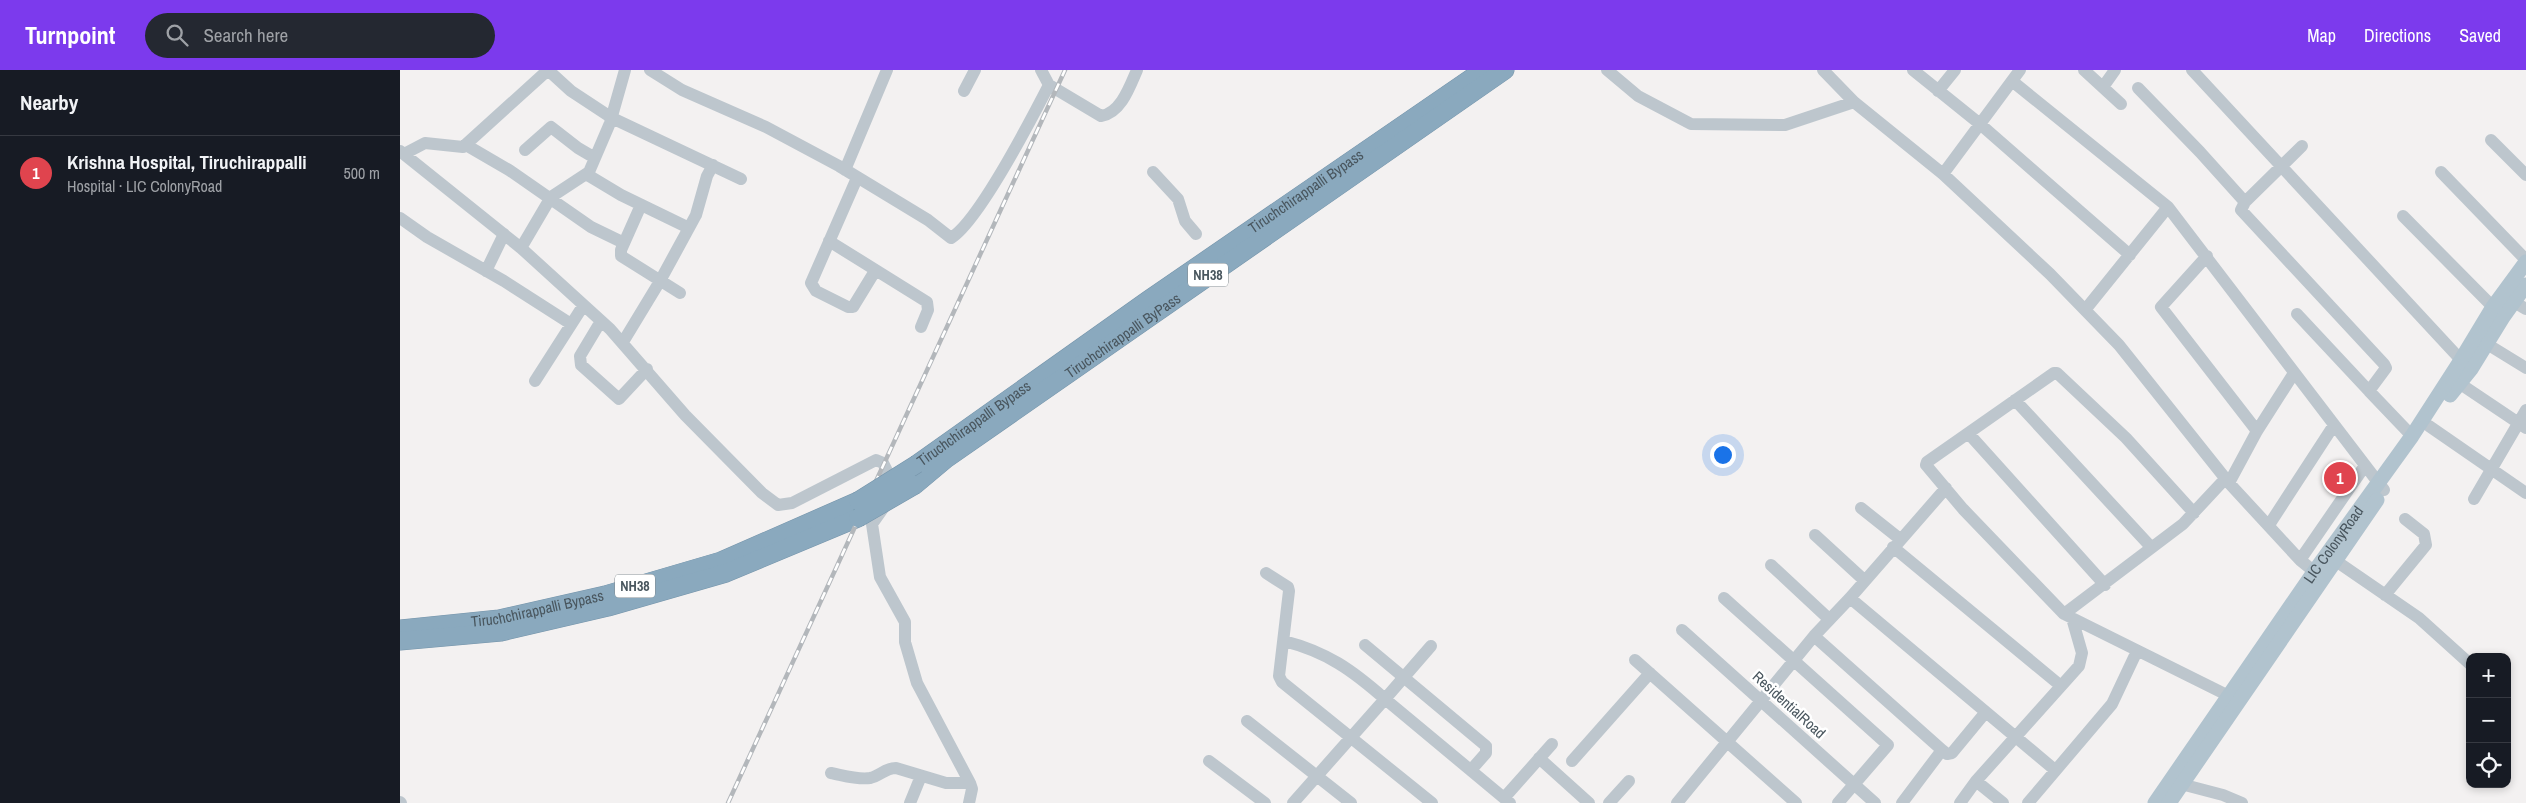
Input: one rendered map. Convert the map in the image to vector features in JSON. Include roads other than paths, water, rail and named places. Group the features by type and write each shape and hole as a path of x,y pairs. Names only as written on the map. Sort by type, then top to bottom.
{"highway":[{"name":"Tiruchchirappalli Bypass","path":"400,628 499,619 605,595 721,561 858,510 917,464 1148,300 1482,70"},
{"name":"Tiruchchirappalli ByPass","path":"915,485 946,459 1139,322 1505,70"},
{"name":"Tiruchchirappalli Bypass","path":"400,641 501,632 608,607 726,573 915,485"}],"main road":[{"name":"LIC ColonyRoad","path":"2169,803 2176,781 2229,696 2319,575 2336,561 2380,486 2429,426 2454,380 2462,360 2493,306 2526,261"},
{"name":"LIC ColonyRoad","path":"2155,803 2176,781 2380,486 2412,436 2454,380 2470,369 2487,344 2520,306 2526,285"}],"street":[{"path":"741,179 612,118 571,91 548,70 464,147 425,143 402,153 521,248 601,321 623,342 685,414 762,492 778,505 792,503 876,460 883,463 888,471 884,507 872,524 880,577 905,622 905,642 917,683 970,783 972,789 969,803"},
{"path":"521,248 551,197 586,174 612,118 625,70"},
{"path":"650,70 682,90 766,127 845,170 928,220 951,238 961,232 996,178 1049,85"},
{"path":"845,170 887,70"},
{"path":"964,91 975,70"},
{"path":"1041,70 1049,85 1101,116 1113,110 1125,96 1137,70"},
{"path":"1607,70 1638,96 1691,124 1785,125 1854,102"},
{"path":"1823,70 1854,102 1943,174 2085,310 2119,345 2227,481 2300,560 2319,575"},
{"path":"1913,70 1980,124 2130,255"},
{"path":"1938,91 1955,70"},
{"path":"1943,174 2020,70"},
{"path":"2084,70 2121,104"},
{"path":"2103,87 2115,70"},
{"path":"2192,70 2462,360"},
{"path":"2012,81 2168,208 2207,256 2380,486"},
{"path":"2138,88 2245,202"},
{"path":"525,150 551,127 578,148 595,158"},
{"path":"2491,140 2526,175"},
{"path":"466,145 551,197 591,227 624,242"},
{"path":"2302,146 2245,202 2241,210 2384,364 2384,372 2369,391"},
{"path":"623,342 660,281 696,215 707,176 713,165"},
{"path":"1153,172 1178,199 1185,221 1196,234"},
{"path":"2441,172 2526,261"},
{"path":"586,174 689,228"},
{"path":"857,178 811,283 816,291 848,307 853,307 875,271"},
{"path":"642,204 624,242 621,256 680,294"},
{"path":"2085,310 2168,208"},
{"path":"2403,216 2493,306"},
{"path":"400,218 427,237 571,324"},
{"path":"486,271 504,234"},
{"path":"829,241 927,302 928,310 921,327"},
{"path":"2207,256 2161,306 2257,431"},
{"path":"535,381 583,306"},
{"path":"2297,314 2412,436"},
{"path":"601,321 580,356 580,365 619,399 647,369"},
{"path":"2487,344 2526,368"},
{"path":"2194,513 2126,438 2059,374 2054,373 1969,434 1931,458 1926,466 2068,616 2229,696"},
{"path":"2068,616 2194,513 2227,481 2294,373"},
{"path":"2454,380 2522,425"},
{"path":"2015,400 2151,547"},
{"path":"2474,499 2522,425 2526,410"},
{"path":"2269,525 2334,425"},
{"path":"2429,426 2526,493"},
{"path":"1969,434 2106,585"},
{"path":"2300,560 2364,467"},
{"path":"1677,803 1828,619 1850,598 1946,488"},
{"path":"1861,508 1897,543 2061,686"},
{"path":"2385,595 2426,545 2424,534 2405,518"},
{"path":"1815,535 1864,580"},
{"path":"2336,561 2419,618 2466,660"},
{"path":"1771,566 1828,619"},
{"path":"1266,573 1288,586 1289,590 1279,676 1282,682 1432,803"},
{"path":"1724,598 1888,744 1838,803"},
{"path":"1850,598 2055,770"},
{"path":"1960,803 1976,781 2079,666 2082,653 2068,616"},
{"name":"ResidentialRoad","path":"1682,630 1875,803"},
{"path":"1814,636 1947,754 1952,753 1985,713"},
{"path":"1284,641 1313,650 1338,662 1507,800 1552,744"},
{"path":"1365,645 1486,746 1486,753 1471,770"},
{"path":"1293,803 1431,646"},
{"path":"2028,803 2112,704 2122,687 2131,661 2137,651"},
{"path":"1635,660 1796,803"},
{"path":"1572,760 1650,673"},
{"path":"1247,721 1351,803"},
{"path":"1902,803 1942,750"},
{"path":"1539,758 1589,803"},
{"path":"1209,761 1264,803"},
{"path":"831,773 866,778 890,768 946,783 970,783"},
{"path":"910,803 921,776"},
{"path":"1609,803 1629,780"},
{"path":"1976,781 2003,803"},
{"path":"2176,781 2223,795 2242,803"}],"railway":[{"path":"728,803 1065,70"}],"place":[{"name":"Krishna Hospital, Tiruchirappalli","path":"2340,478"}]}
